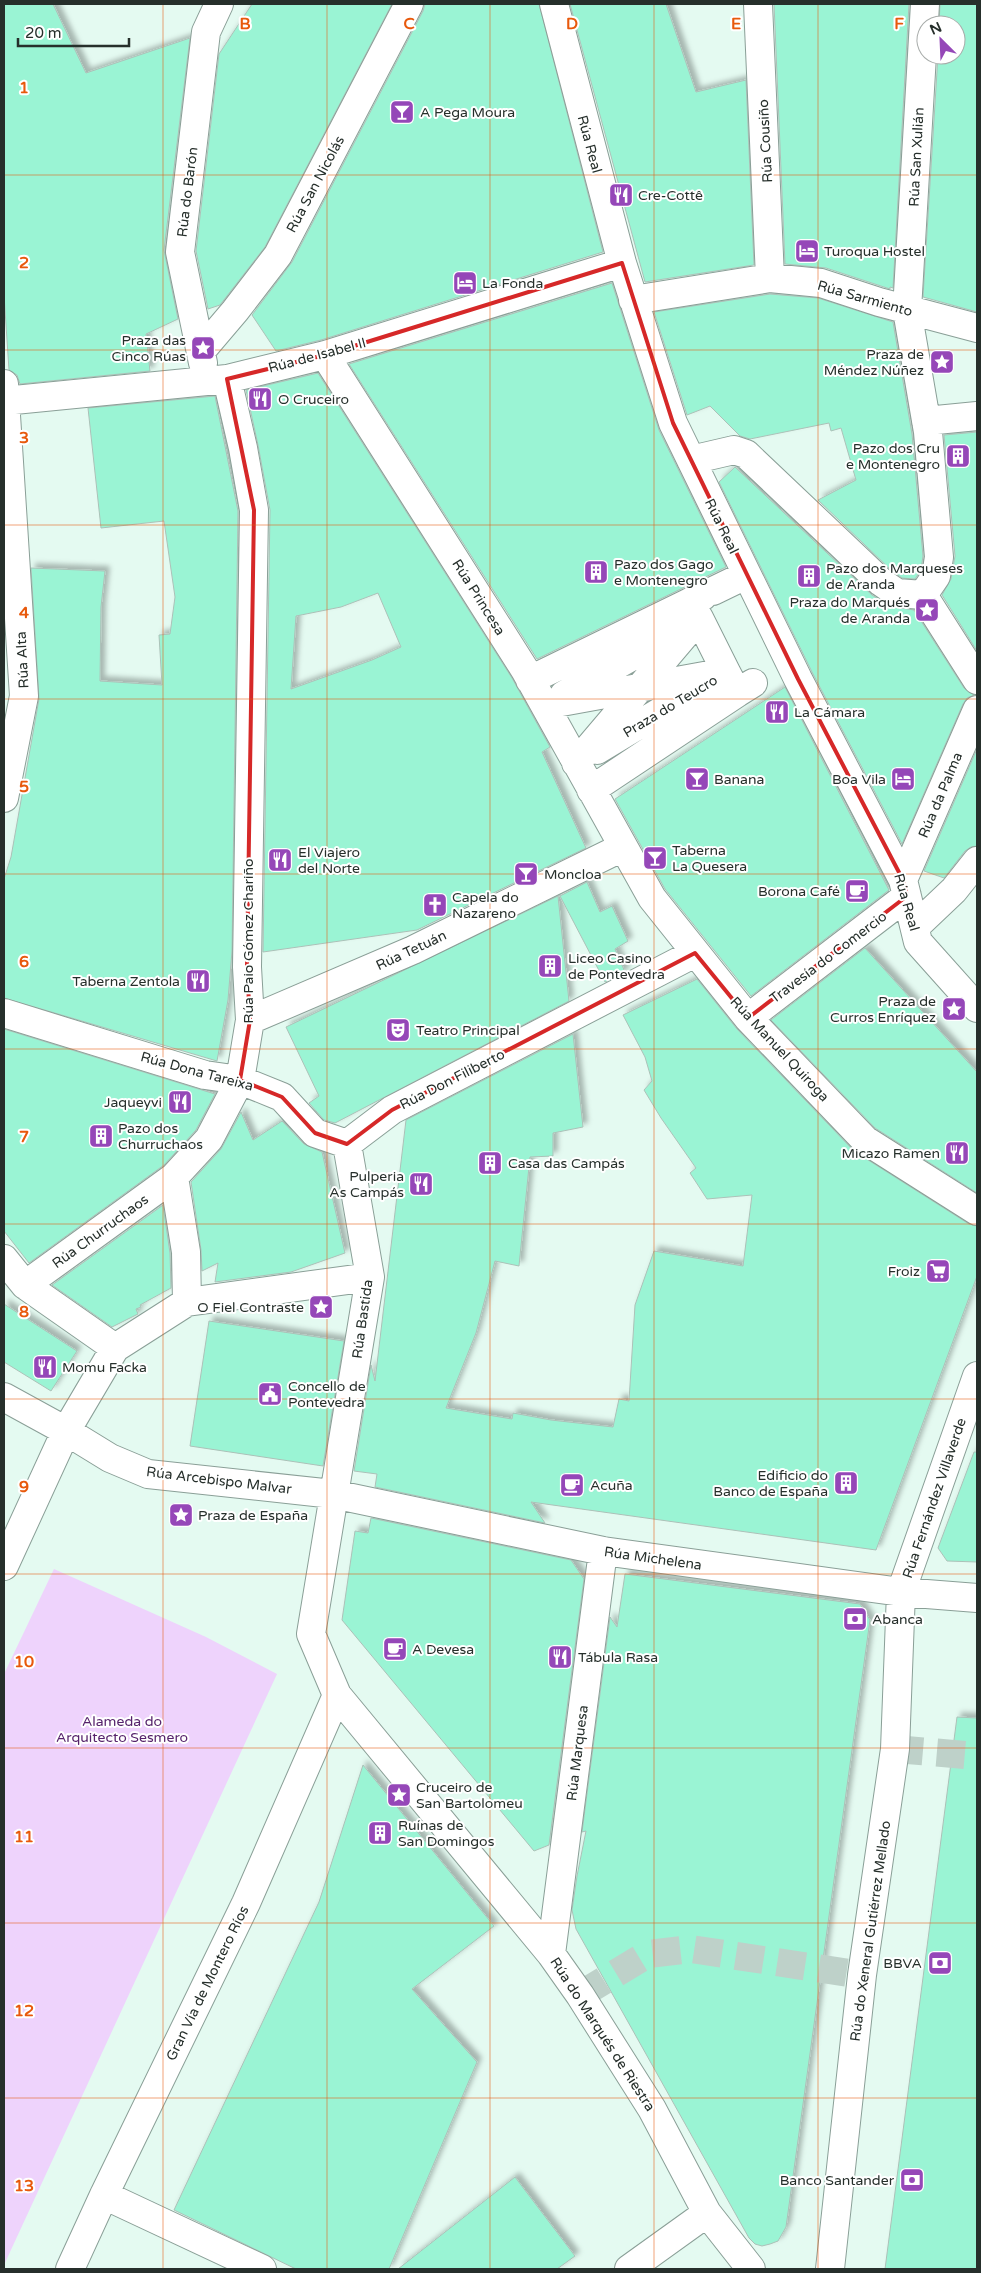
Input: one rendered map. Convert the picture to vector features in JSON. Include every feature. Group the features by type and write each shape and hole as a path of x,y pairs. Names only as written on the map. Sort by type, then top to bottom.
{"street":[{"name":"Rúa do Barón","path":"217,381 201,351 180,252 206,32 219,4"},
{"name":"Rúa San Nicolás","path":"201,351 278,255 410,4"},
{"name":"Rúa Real","path":"554,4 622,264 673,423 788,659 905,888 918,942 977,1008"},
{"name":"Rúa Cousiño","path":"758,4 770,278"},
{"name":"Rúa San Xulián","path":"923,595 936,576 939,557 926,421 907,310 925,4"},
{"name":"Rúa de Isabel II","path":"4,396 217,381 325,354 622,264"},
{"name":"Rúa Sarmiento","path":"633,300 770,278 821,283 907,310 977,328"},
{"name":"Rúa Princesa","path":"325,354 530,680 623,847"},
{"name":"Rúa Paio Gómez Chariño","path":"174,1177 209,1139 240,1080 250,1020 247,967 254,510 243,448 217,381"},
{"name":"Rúa Alta","path":"4,396 24,696 4,798"},
{"path":"926,421 977,416"},
{"path":"691,460 734,450 746,454 881,582 898,594 923,595 977,680"},
{"path":"545,705 746,574"},
{"path":"530,680 701,602"},
{"path":"701,602 745,681"},
{"path":"576,763 640,688 701,602"},
{"name":"Praza do Teucro","path":"576,763 788,659"},
{"path":"545,705 640,688 745,681"},
{"path":"591,790 745,681"},
{"name":"Rúa da Palma","path":"905,888 977,710"},
{"name":"Rúa Tetuán","path":"250,1020 413,950 623,847"},
{"name":"Rúa Manuel Quiroga","path":"623,847 652,898 748,1018 865,1140 977,1211"},
{"path":"915,927 954,890 977,861"},
{"name":"Travesía do Comercio","path":"748,1018 905,888"},
{"name":"Rúa Don Filiberto","path":"347,1144 392,1110 695,953"},
{"name":"Rúa Dona Tareixa","path":"4,1013 206,1075 240,1080 282,1097 315,1133 347,1144"},
{"name":"Rúa Bastida","path":"333,1494 370,1277 347,1144"},
{"path":"174,1177 186,1252 187,1302"},
{"name":"Rúa Churruchaos","path":"25,1285 174,1177"},
{"path":"4,1259 25,1285 115,1348"},
{"path":"4,1566 66,1431 115,1348 187,1302 370,1277"},
{"name":"Rúa Fernández Villaverde","path":"901,1592 977,1376"},
{"name":"Rúa Arcebispo Malvar","path":"4,1397 110,1458 148,1474 333,1494"},
{"name":"Rúa Michelena","path":"333,1494 603,1551 901,1592 977,1598"},
{"name":"Rúa do Marqués de Riestra","path":"333,1494 311,1634 337,1695 551,1954 580,1995 652,2108 707,2213 751,2269"},
{"name":"Rúa Marquesa","path":"551,1954 603,1551"},
{"name":"Rúa do Xeneral Gutiérrez Mellado","path":"830,2269 862,1975 895,1749 901,1592"},
{"name":"Gran Vía de Montero Ríos","path":"70,2269 246,1903 337,1695"},
{"path":"104,2195 262,2269"},
{"path":"629,2269 707,2213"}],"highlighted area":[{"path":"622,263 673,423 798,679 903,880 907,896 748,1018 695,953 392,1110 347,1144 315,1133 282,1097 240,1080 250,1020 247,967 254,510 227,379 325,355"}],"green space":[{"name":"Alameda do Arquitecto Sesmero","path":"54,1569 206,1637 277,1674 4,2265 4,1674"}],"building":[{"path":"4,4 53,4 86,73 190,38 164,250 178,319 146,334 150,371 20,384 17,375 9,370 4,295"},
{"path":"252,4 392,4 265,247 220,305 208,309 196,251 219,54"},
{"path":"425,4 539,4 603,252 321,340 276,351 252,315 292,262"},
{"path":"570,4 666,4 696,92 746,80 754,265 645,282"},
{"path":"774,4 909,4 893,288 890,287 890,289 826,268 785,264"},
{"path":"940,4 977,4 977,312 923,297 937,65 966,65 966,15 939,15"},
{"path":"612,283 659,430 726,567 537,659 349,364"},
{"path":"770,294 818,298 893,322 912,434 923,556 921,570 915,579 902,578 891,570 818,500 856,480 841,428 831,431 829,423 750,439 740,436 710,406 687,415 654,312"},
{"path":"318,373 512,678 550,747 542,752 586,848 417,930 263,952 270,510 246,390","holes":["378,593 401,647 372,660 291,689 296,616 341,607"]},
{"path":"215,396 238,511 232,951 228,1000 217,1061 4,998 4,879 11,857 39,699 31,568 105,571 101,607 100,681 162,685 159,635 170,634 175,597 164,521 101,528 88,408"},
{"path":"977,432 977,651 942,595 951,579 955,556 944,435"},
{"path":"735,467 872,595 889,606 914,610 964,688 974,695 967,698 963,704 902,844 812,672 719,482"},
{"path":"785,687 889,890 751,996 665,889 615,799"},
{"path":"977,749 977,846 965,851 944,878 924,871"},
{"path":"587,882 600,912 612,906 628,941 615,949 625,972 605,982 560,896"},
{"name":"Teatro Principal","path":"558,896 569,1001 335,1123 324,1120 309,1103 319,1096 286,1027"},
{"path":"865,948 977,1072 977,1193 875,1128 771,1020"},
{"path":"697,979 737,1029 854,1151 969,1224 977,1226 977,1276 876,1550 531,1502 545,1523 375,1487 377,1474 354,1471 371,1365 375,1381 406,1120 573,1034 583,1127 553,1133 553,1156 530,1157 519,1266 495,1261 476,1333 446,1408 512,1419 513,1413 551,1420 613,1427 619,1399 629,1401 635,1305 654,1251 743,1266 752,1195 707,1199 690,1173 696,1168 644,1090 652,1081 645,1057 623,1015"},
{"path":"4,1029 215,1094 196,1130 164,1165 29,1263 4,1231"},
{"path":"241,1112 253,1140 282,1121 304,1144 322,1152 345,1253 291,1272 215,1282 218,1263 202,1271 201,1250 191,1182 221,1149"},
{"path":"163,1205 170,1253 171,1288 140,1305 141,1307 136,1309 138,1314 112,1327 52,1285"},
{"path":"4,1304 77,1351 51,1391 4,1362"},
{"name":"Concello de Pontevedra","path":"209,1321 344,1341 323,1466 190,1446"},
{"path":"974,1452 977,1452 977,1562 947,1561 938,1548"},
{"path":"371,1518 571,1560 584,1579 549,1845 534,1851 342,1620 355,1531 368,1533"},
{"path":"625,1574 860,1604 870,1620 786,2227 778,2241 762,2246 755,2244 749,2238 576,1929 572,1910 586,1831 582,1832 610,1617 617,1627"},
{"path":"957,1717 977,1718 977,2269 885,2269"},
{"path":"363,1765 494,1926 412,1989 477,2062 389,2269 296,2269 174,2210 319,1902"},
{"path":"515,2177 575,2256 557,2269 398,2269"}],"tunnel":[{"path":"895,1749 977,1756"},
{"path":"580,1995 648,1954 691,1949 862,1975"}],"place":[{"name":"A Pega Moura","path":"402,112"},
{"name":"Cre-Cottê","path":"621,195"},
{"name":"Turoqua Hostel","path":"807,251"},
{"name":"La Fonda","path":"465,283"},
{"name":"Praza das Cinco Rúas","path":"203,348"},
{"name":"Praza de Méndez Núñez","path":"942,362"},
{"name":"O Cruceiro","path":"260,399"},
{"name":"Pazo dos Cru e Montenegro","path":"958,456"},
{"name":"Pazo dos Gago e Montenegro","path":"596,572"},
{"name":"Pazo dos Marqueses de Aranda","path":"809,576"},
{"name":"Praza do Marqués de Aranda","path":"927,610"},
{"name":"La Cámara","path":"777,712"},
{"name":"Banana","path":"697,779"},
{"name":"Boa Vila","path":"903,779"},
{"name":"Taberna La Quesera","path":"655,858"},
{"name":"El Viajero del Norte","path":"280,860"},
{"name":"Moncloa","path":"526,874"},
{"name":"Borona Café","path":"857,891"},
{"name":"Capela do Nazareno","path":"435,905"},
{"name":"Liceo Casino de Pontevedra","path":"550,966"},
{"name":"Taberna Zentola","path":"198,981"},
{"name":"Praza de Curros Enríquez","path":"954,1009"},
{"name":"Teatro Principal","path":"398,1030"},
{"name":"Jaqueyvi","path":"180,1102"},
{"name":"Pazo dos Churruchaos","path":"101,1136"},
{"name":"Micazo Ramen","path":"957,1153"},
{"name":"Casa das Campás","path":"490,1163"},
{"name":"Pulperia As Campás","path":"421,1184"},
{"name":"Froiz","path":"938,1271"},
{"name":"O Fiel Contraste","path":"321,1307"},
{"name":"Momu Facka","path":"45,1367"},
{"name":"Concello de Pontevedra","path":"270,1394"},
{"name":"Edificio do Banco de España","path":"846,1483"},
{"name":"Acuña","path":"572,1485"},
{"name":"Praza de España","path":"181,1515"},
{"name":"Abanca","path":"855,1619"},
{"name":"A Devesa","path":"395,1649"},
{"name":"Tábula Rasa","path":"560,1657"},
{"name":"Cruceiro de San Bartolomeu","path":"399,1795"},
{"name":"Ruínas de San Domingos","path":"380,1833"},
{"name":"BBVA","path":"940,1963"},
{"name":"Banco Santander","path":"912,2180"}]}
